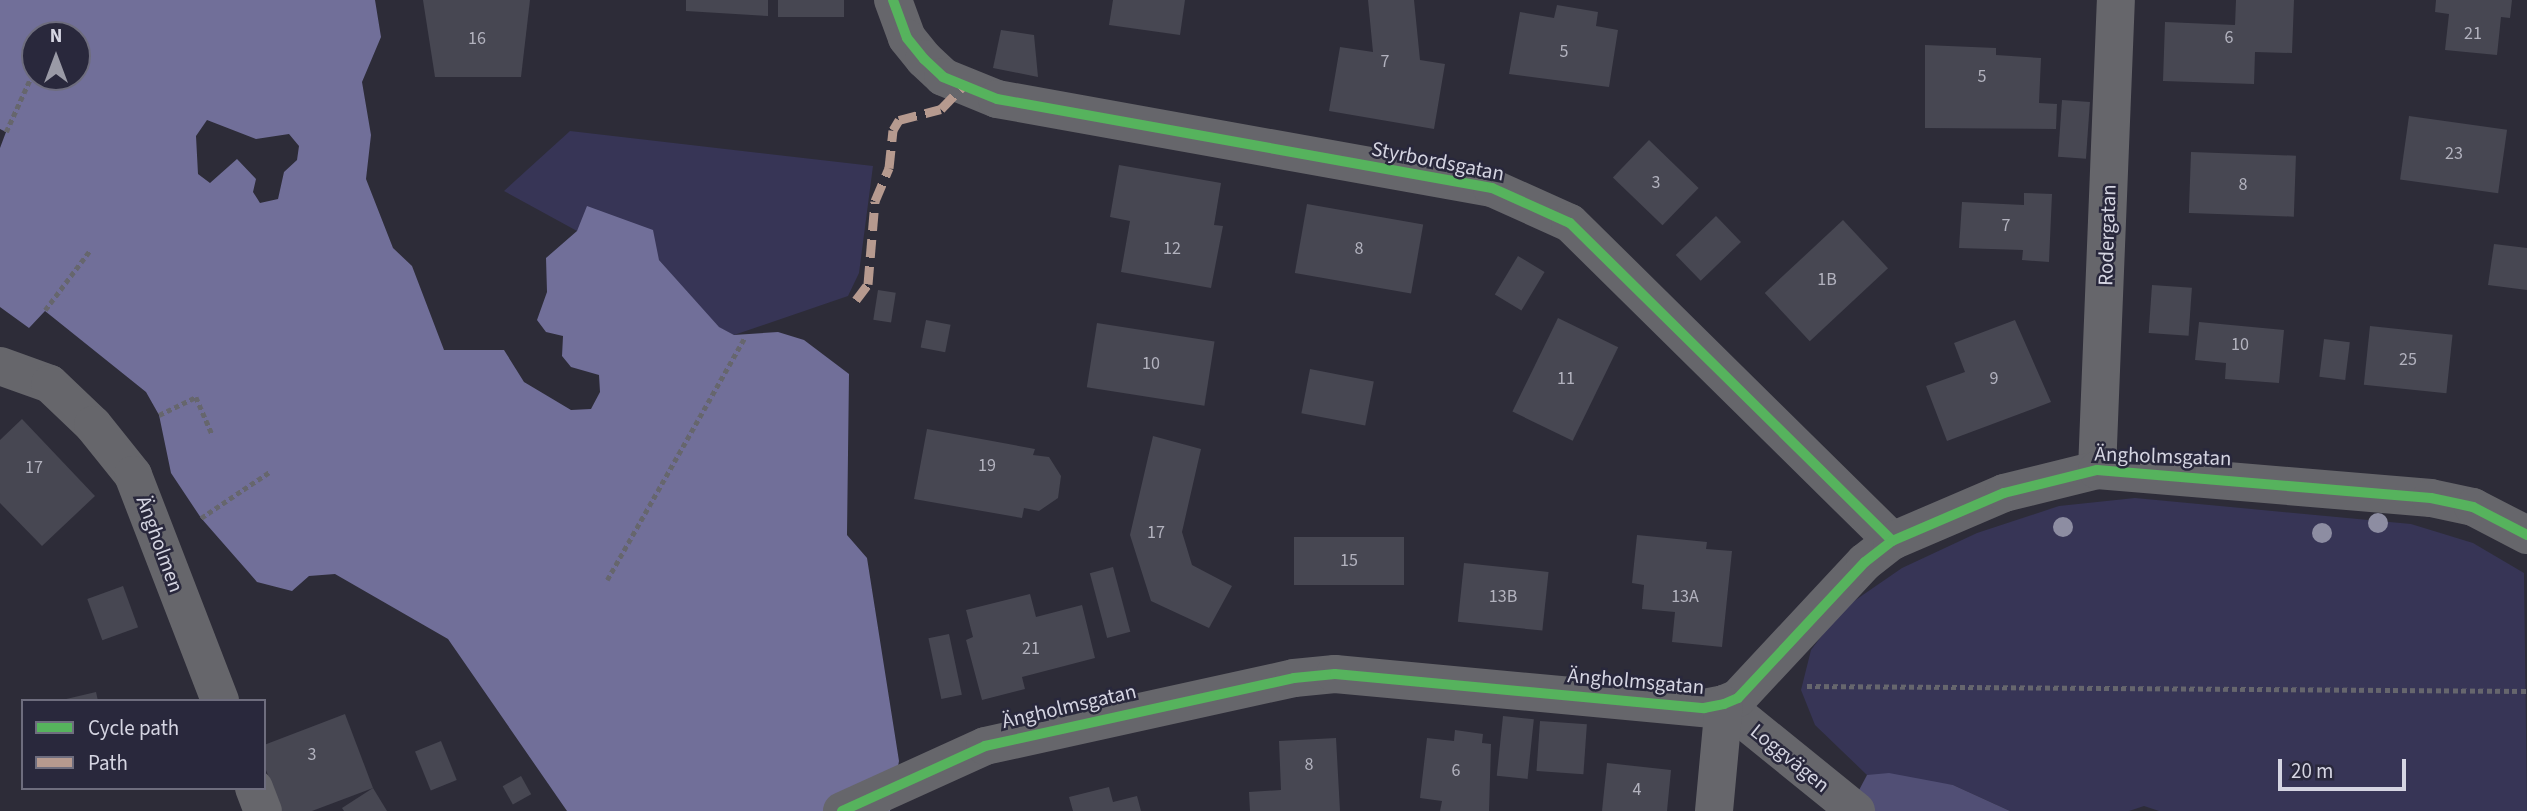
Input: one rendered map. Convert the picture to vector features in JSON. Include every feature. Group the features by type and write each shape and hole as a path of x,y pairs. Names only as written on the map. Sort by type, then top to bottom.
{"street":[{"name":"Styrbordsgatan","path":"893,0 907,38 923,59 943,77 997,99 1492,188 1570,223 1892,541"},
{"name":"Rodergatan","path":"2097,470 2116,0"},
{"name":"Ängholmen","path":"0,366 50,384 93,425 133,475 219,699"},
{"name":"Ängholmsgatan","path":"842,811 985,746 1294,678 1335,674 1704,708 1737,695 1865,562 1892,541 2004,494 2097,470 2431,498 2525,521"},
{"path":"1714,811 1737,695"},
{"name":"Loggvägen","path":"1737,695 1856,811"},
{"path":"255,790 263,811"}],"path":[{"path":"6,132 25,91"},
{"path":"44,310 91,249"},
{"path":"607,580 745,337"},
{"path":"159,415 197,397 212,434"},
{"path":"201,518 271,471"},
{"path":"1737,695 2527,691"}],"shaded area":[{"path":"570,131 873,166 859,273 848,296 734,335 718,327 659,260 577,231 504,191"},
{"path":"2135,498 2411,524 2473,543 2524,573 2527,811 2159,811 2144,806 2129,811 2010,811 1953,785 1867,775 1815,725 1801,690 1811,650 1841,610 1902,568 1977,533 2059,506"},
{"path":"1889,773 1953,785 2010,811 1848,811 1867,775"}],"water":[{"path":"0,0 375,0 381,37 362,82 371,135 366,179 393,248 412,266 444,350 504,350 524,382 571,410 591,409 600,392 599,375 571,367 562,356 563,336 546,332 537,320 547,292 546,258 577,231 587,206 653,230 659,260 719,327 734,335 778,332 804,340 849,374 847,535 867,558 899,761 890,811 567,811 448,639 335,574 309,576 292,591 257,582 201,518 171,473 159,415 146,392 45,311 29,328 0,307 0,148 6,132 0,129","holes":["207,120 256,139 289,134 299,146 297,160 284,172 278,199 260,203 253,192 256,179 237,159 210,183 198,174 196,136"]}],"building":[{"path":"423,0 530,0 521,77 435,77"},
{"path":"686,0 768,0 768,16 686,11"},
{"path":"778,0 844,0 844,17 778,17"},
{"path":"1113,0 1185,0 1180,35 1109,25"},
{"path":"1368,0 1414,0 1420,60 1445,64 1434,129 1329,111 1340,47 1373,52"},
{"path":"2236,0 2294,0 2292,53 2255,52 2254,84 2163,81 2165,22 2235,25"},
{"path":"2436,0 2512,0 2510,18 2501,17 2497,55 2445,50 2449,14 2435,12"},
{"path":"1557,5 1598,12 1596,26 1618,30 1609,87 1509,74 1520,12 1554,18"},
{"path":"1001,30 1034,35 1038,77 993,68"},
{"path":"1925,45 1996,48 1996,55 2041,58 2039,103 2057,104 2056,129 1925,128"},
{"path":"2062,100 2090,102 2086,159 2058,157"},
{"path":"2409,116 2507,130 2498,193 2400,179"},
{"path":"1649,140 1699,188 1663,225 1613,177"},
{"path":"2191,152 2296,156 2294,217 2189,213"},
{"path":"1119,165 1221,183 1214,225 1223,226 1211,288 1121,272 1130,221 1110,217"},
{"path":"2024,193 2052,194 2049,262 2022,260 2023,250 1959,248 1962,202 2024,205"},
{"path":"1307,204 1423,224 1411,293 1295,273"},
{"path":"1716,216 1741,242 1701,281 1676,255"},
{"path":"1843,220 1888,268 1810,341 1765,293"},
{"path":"2494,244 2527,248 2527,290 2488,285"},
{"path":"1518,256 1545,272 1521,311 1495,295"},
{"path":"2152,285 2192,288 2189,336 2149,333"},
{"path":"878,290 896,293 891,322 873,320"},
{"path":"1558,318 1618,347 1573,441 1512,411"},
{"path":"926,320 951,325 945,352 921,347"},
{"path":"2015,320 2051,402 1947,441 1926,386 1965,372 1954,343"},
{"path":"2199,322 2284,330 2279,383 2225,379 2226,363 2195,360"},
{"path":"1097,323 1215,342 1204,406 1087,387"},
{"path":"2370,326 2453,335 2446,393 2364,385"},
{"path":"2324,339 2350,342 2345,380 2319,377"},
{"path":"1310,369 1374,381 1365,426 1301,413"},
{"path":"22,419 95,496 42,546 0,503 0,440"},
{"path":"927,429 1035,449 1033,455 1049,457 1061,476 1058,498 1039,511 1024,508 1022,518 914,499"},
{"path":"1153,436 1201,449 1182,532 1192,565 1232,586 1209,628 1151,601 1130,535"},
{"path":"1637,535 1707,542 1706,549 1732,551 1722,647 1672,642 1675,612 1642,609 1644,585 1632,583"},
{"path":"1294,537 1404,537 1404,585 1294,585"},
{"path":"1464,563 1549,572 1542,631 1458,622"},
{"path":"1113,567 1130,632 1107,638 1090,573"},
{"path":"123,586 138,627 102,640 87,599"},
{"path":"1030,594 1036,617 1082,605 1095,658 1022,677 1025,689 982,700 966,640 973,637 966,610"},
{"path":"949,634 962,695 941,699 928,638"},
{"path":"96,692 98,699 66,699"},
{"path":"345,714 373,788 312,811 282,811 266,770 266,744"},
{"path":"1503,716 1534,719 1528,779 1497,776"},
{"path":"1540,721 1587,724 1583,774 1537,771"},
{"path":"1455,730 1483,734 1482,743 1491,744 1489,811 1440,811 1442,801 1420,798 1427,738 1454,741"},
{"path":"1336,738 1340,811 1250,811 1249,792 1281,790 1279,741"},
{"path":"441,741 457,780 431,790 415,751"},
{"path":"1607,763 1671,770 1667,811 1602,811"},
{"path":"521,776 531,794 513,805 503,786"},
{"path":"1109,787 1113,802 1137,796 1141,811 1073,811 1069,797"},
{"path":"373,788 387,811 344,811 342,808"}],"marked path":[{"path":"856,300 868,284 875,201 889,168 893,130 899,120 941,109 962,87"}],"cycle path":[{"path":"893,0 907,38 924,59 943,77 997,99 1492,188 1570,223 1892,541"},
{"path":"842,811 985,746 1294,678 1335,674 1704,708 1724,704 1738,698 1865,562 1892,541 2004,493 2097,470 2431,498 2473,507 2527,535"}]}
